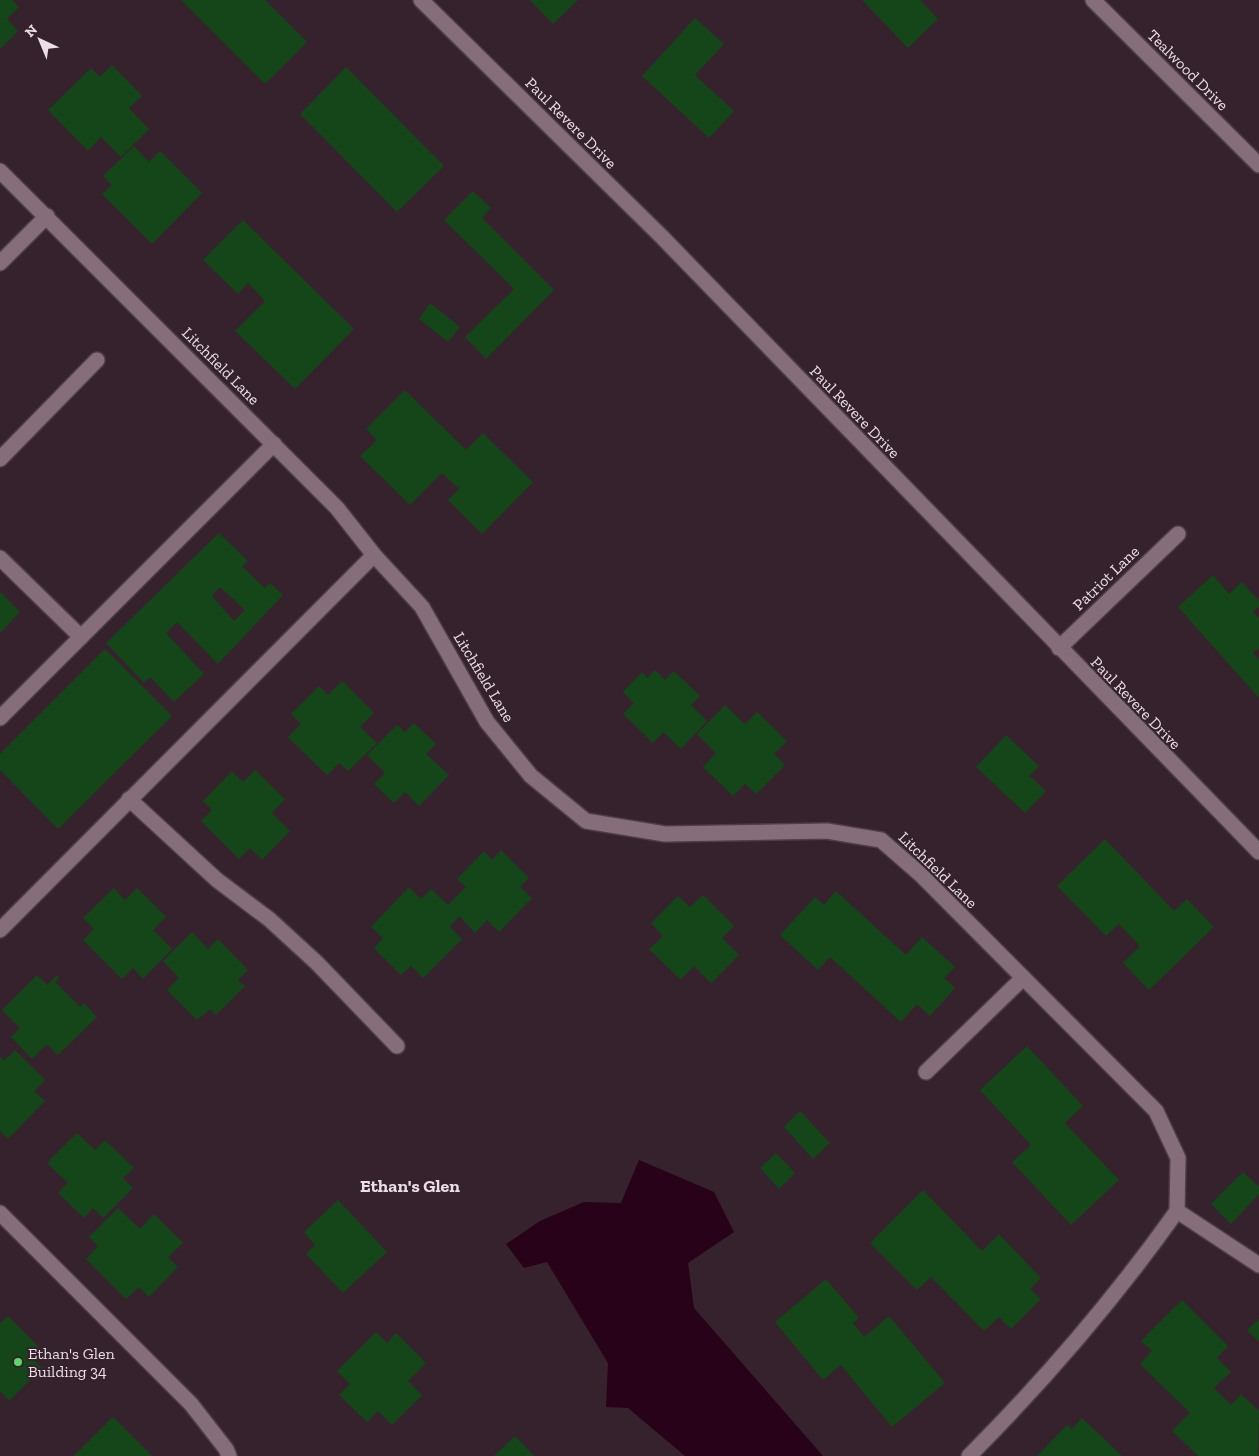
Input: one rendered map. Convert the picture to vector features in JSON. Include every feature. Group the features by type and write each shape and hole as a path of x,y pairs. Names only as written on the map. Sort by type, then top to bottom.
{"street":[{"name":"Paul Revere Drive","path":"421,0 662,238 1259,852"},
{"name":"Tealwood Drive","path":"1093,0 1259,166"},
{"name":"Litchfield Lane","path":"0,171 337,508 374,555 422,607 487,722 531,776 586,821 665,834 827,830 880,840 920,874 1156,1111 1178,1158 1177,1211"},
{"path":"0,263 47,216"},
{"path":"0,459 97,360"},
{"path":"0,718 274,444"},
{"name":"Patriot Lane","path":"1059,648 1178,534"},
{"path":"0,930 374,555"},
{"path":"0,558 81,637"},
{"path":"129,799 217,880 283,931 317,963 397,1046"},
{"path":"926,1072 1023,978"},
{"path":"969,1456 1004,1421 1067,1349 1148,1252 1177,1211 1259,1265"},
{"path":"0,1213 191,1404 226,1449 229,1456"}],"shaded area":[{"path":"639,1160 714,1192 734,1232 688,1263 694,1308 823,1456 685,1456 628,1408 606,1407 608,1363 547,1262 524,1268 506,1244 540,1221 584,1202 621,1203"}],"building":[{"path":"0,0 12,0 19,7 7,19 18,31 0,49"},
{"path":"181,0 265,0 307,42 265,84"},
{"path":"530,0 578,0 553,24"},
{"path":"862,0 920,0 938,19 908,48"},
{"path":"695,18 724,44 695,75 734,111 709,138 642,76"},
{"path":"112,65 142,96 129,108 149,129 121,157 101,137 88,151 48,110 91,68 100,77"},
{"path":"346,67 444,166 397,212 300,114"},
{"path":"134,146 149,162 160,151 202,193 152,244 102,194 112,185 103,176"},
{"path":"473,191 491,208 482,218 554,290 486,359 465,337 514,289 444,220"},
{"path":"243,220 354,329 295,389 235,331 265,301 248,283 238,294 203,260"},
{"path":"430,303 460,327 448,342 419,319"},
{"path":"405,390 466,450 483,433 533,482 482,534 448,500 459,489 442,473 410,505 360,456 377,440 366,429"},
{"path":"219,533 248,561 242,566 265,588 270,583 283,595 218,664 177,622 166,633 204,674 174,702 150,677 144,683 106,643","holes":["220,587 245,610 234,621 212,596"]},
{"path":"1213,575 1229,594 1242,582 1259,601 1259,606 1253,612 1259,618 1259,648 1253,653 1259,660 1259,698 1178,607"},
{"path":"0,592 20,612 0,633"},
{"path":"105,649 172,716 58,829 0,770 0,754"},
{"path":"655,670 665,680 674,671 700,696 691,705 707,721 681,749 663,732 653,743 623,714 634,703 623,692 642,672 647,678"},
{"path":"342,681 374,713 360,727 377,743 348,771 339,763 327,775 288,737 301,724 291,714 319,686 328,695"},
{"path":"725,705 745,724 757,712 787,741 774,754 785,765 756,794 745,784 733,796 703,767 716,753 697,734"},
{"path":"414,723 436,744 426,754 449,775 419,806 405,792 394,803 374,784 385,773 367,755 397,725 405,732"},
{"path":"1006,735 1039,766 1030,776 1046,791 1025,813 976,767"},
{"path":"255,770 285,799 272,813 290,831 262,860 250,848 239,859 201,821 212,810 203,801 232,771 243,782"},
{"path":"1105,839 1174,911 1187,899 1214,927 1149,990 1123,963 1140,946 1119,924 1106,936 1057,886"},
{"path":"501,850 529,878 520,887 532,898 499,932 487,920 475,933 459,916 450,927 462,939 423,978 411,966 401,975 374,948 383,938 371,927 409,887 421,899 431,889 448,905 466,887 457,879 484,851 492,860"},
{"path":"114,888 125,900 137,888 166,917 153,930 172,949 143,979 133,968 122,979 83,940 94,929 83,918"},
{"path":"836,891 906,955 922,937 955,967 944,978 955,988 930,1016 917,1004 901,1022 830,957 818,970 780,935 815,897 824,905"},
{"path":"703,895 734,926 722,938 739,955 711,983 694,966 681,980 649,949 663,936 651,923 678,896 690,907"},
{"path":"192,932 208,949 218,939 248,970 238,980 245,986 216,1015 210,1009 197,1020 167,990 179,978 163,961"},
{"path":"37,975 47,985 57,975 59,978 55,982 80,1007 84,1003 97,1017 58,1055 47,1044 32,1059 11,1037 20,1028 2,1010"},
{"path":"1027,1046 1083,1106 1065,1123 1119,1180 1071,1225 1012,1162 1031,1145 980,1090"},
{"path":"15,1050 45,1080 34,1091 45,1101 8,1139 0,1131 0,1056 4,1061"},
{"path":"800,1111 830,1143 813,1159 784,1127"},
{"path":"77,1133 95,1150 105,1140 134,1168 123,1178 133,1188 103,1218 93,1208 84,1218 58,1193 68,1183 47,1163"},
{"path":"776,1153 795,1173 779,1189 760,1168"},
{"path":"1243,1172 1259,1187 1259,1194 1231,1224 1211,1204"},
{"path":"923,1190 982,1251 999,1234 1041,1278 1030,1289 1041,1299 1011,1329 999,1317 984,1331 931,1277 917,1290 870,1243"},
{"path":"338,1200 387,1252 343,1293 306,1254 315,1245 304,1232"},
{"path":"118,1208 140,1229 154,1214 183,1243 168,1257 178,1267 149,1297 139,1287 126,1299 86,1259 98,1246 89,1237"},
{"path":"826,1279 859,1318 853,1323 864,1337 889,1316 945,1383 892,1427 841,1365 823,1380 775,1322"},
{"path":"1182,1300 1228,1346 1217,1358 1231,1372 1214,1388 1231,1405 1241,1394 1259,1411 1258,1456 1198,1456 1172,1431 1190,1413 1140,1364 1152,1351 1141,1341"},
{"name":"Ethan's Glen Building 34","path":"8,1316 39,1347 30,1356 42,1368 9,1401 0,1391 0,1323"},
{"path":"1259,1319 1259,1342 1247,1330"},
{"path":"376,1332 387,1343 396,1333 426,1363 408,1381 422,1395 392,1425 378,1411 367,1422 339,1395 350,1384 337,1371"},
{"path":"113,1417 152,1456 74,1456"},
{"path":"1082,1418 1122,1456 1037,1456 1067,1425 1072,1429"},
{"path":"515,1436 534,1456 494,1456"}],"place":[{"name":"Ethan's Glen Building 34","path":"18,1362"}],"district":[{"name":"Ethan's Glen","path":"410,1186"}]}
